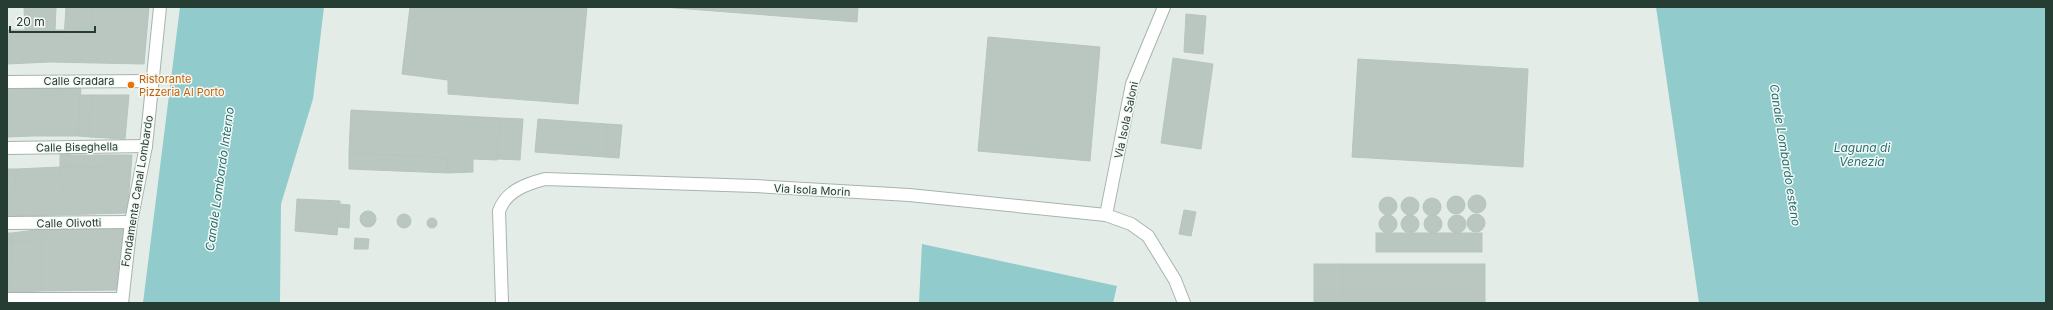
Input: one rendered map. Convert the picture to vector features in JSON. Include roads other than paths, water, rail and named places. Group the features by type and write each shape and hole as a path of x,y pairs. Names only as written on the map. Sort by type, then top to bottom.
{"street":[{"name":"Fondamenta Canal Lombardo","path":"122,301 130,222 146,146 160,7"},
{"name":"Via Isola Saloni","path":"1106,215 1132,84 1164,7"},
{"name":"Calle Gradara","path":"7,82 152,81"},
{"name":"Calle Biseghella","path":"7,148 146,146"},
{"name":"Via Isola Morin","path":"502,303 499,212 502,203 512,193 524,186 545,179 755,186 893,194 1106,215 1131,224 1148,236 1175,280 1184,303"},
{"name":"Calle Olivotti","path":"7,224 130,222"},
{"path":"7,299 122,301"}],"water":[{"name":"Canale Lombardo Interno","path":"180,7 324,7 313,99 281,204 280,303 143,303"},
{"name":"Laguna di Venezia","path":"1656,7 2046,7 2046,303 1699,303"},
{"path":"922,244 1117,286 1113,303 919,303"}],"place":[{"name":"Ristorante Pizzeria Al Porto","path":"131,85"}],"water label":[{"name":"Canale Lombardo esteno","path":"1785,155"}]}
